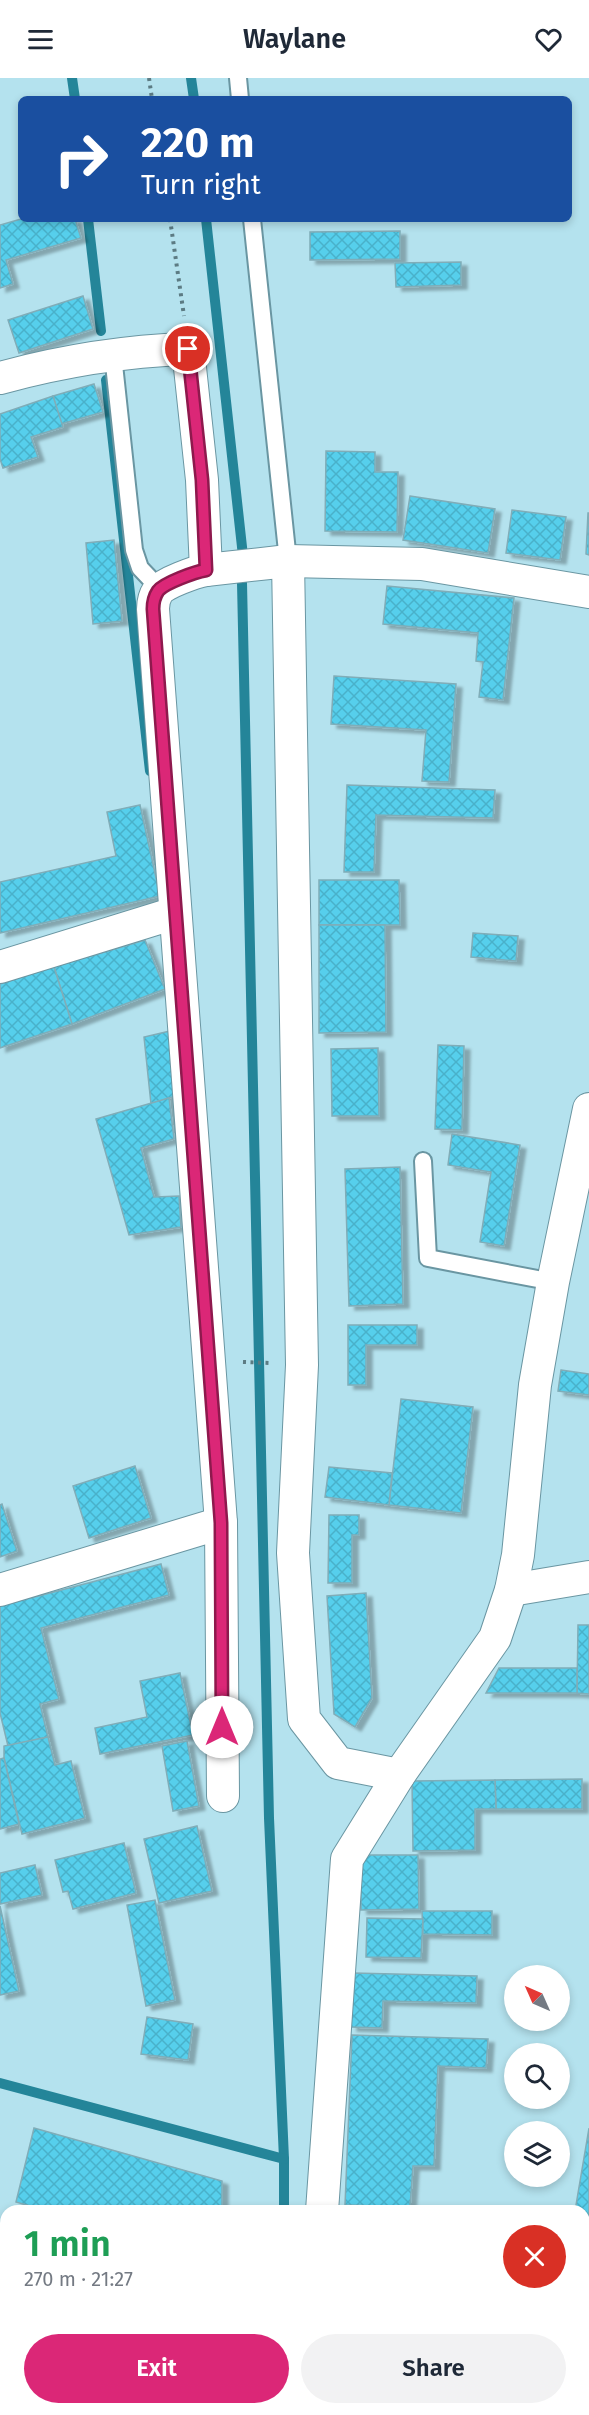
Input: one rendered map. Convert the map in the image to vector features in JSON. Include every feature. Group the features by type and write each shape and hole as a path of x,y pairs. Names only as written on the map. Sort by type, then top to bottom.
{"street":[{"path":"0,378 47,365 144,351 188,349 202,480 206,570"},
{"path":"288,561 302,1365 293,1553 304,1719 338,1763 399,1775"},
{"path":"223,1796 221,1523 175,913 154,598 159,588 192,572 288,561 422,564 589,592"},
{"path":"0,967 175,913"},
{"path":"322,2205 347,1859 399,1775 495,1638 511,1590 518,1555 535,1385 553,1282 589,1109"},
{"path":"0,1590 221,1523"},
{"path":"511,1590 589,1577"}],"lane":[{"path":"238,78 240,96"},
{"path":"252,222 288,561"},
{"path":"113,355 134,550 140,568 159,588"},
{"path":"423,1161 428,1258 553,1282"}],"path":[{"path":"149,78 152,96"},
{"path":"170,222 188,349"},
{"path":"209,1359 302,1365"}],"building":[{"path":"18,220 18,222 76,222 81,238 6,260 13,284 0,288 0,225"},
{"path":"400,231 400,259 310,260 310,232"},
{"path":"461,262 461,285 396,287 395,263"},
{"path":"83,296 93,329 19,353 8,320"},
{"path":"94,384 103,412 61,424 53,396"},
{"path":"53,396 63,427 31,437 38,457 3,468 0,459 0,414"},
{"path":"326,451 375,452 375,472 398,472 397,532 325,531"},
{"path":"410,496 495,509 488,553 403,540"},
{"path":"512,510 566,517 560,560 506,553"},
{"path":"589,513 589,555 586,554"},
{"path":"114,540 122,621 93,624 86,543"},
{"path":"387,586 514,598 503,700 479,697 483,662 476,661 478,633 383,624"},
{"path":"334,676 456,684 449,782 422,781 426,730 331,724"},
{"path":"347,785 495,790 493,818 376,815 374,872 344,872"},
{"path":"140,805 160,896 0,933 0,882 116,856 107,812"},
{"path":"319,880 399,880 400,925 319,925"},
{"path":"319,925 385,925 386,1032 319,1033"},
{"path":"473,933 518,936 516,961 471,957"},
{"path":"145,940 165,989 72,1024 54,967"},
{"path":"54,967 72,1024 0,1048 0,984"},
{"path":"170,1031 175,1096 151,1104 144,1037"},
{"path":"438,1045 464,1046 462,1130 435,1129"},
{"path":"378,1048 379,1116 332,1116 331,1049"},
{"path":"169,1098 174,1139 141,1148 154,1197 179,1196 181,1227 129,1235 96,1119"},
{"path":"452,1134 520,1145 504,1246 480,1242 491,1172 448,1165"},
{"path":"400,1167 403,1304 349,1306 345,1169"},
{"path":"348,1325 417,1325 417,1345 366,1345 366,1385 348,1385"},
{"path":"561,1370 589,1374 589,1395 558,1391"},
{"path":"401,1399 473,1407 461,1513 389,1505"},
{"path":"135,1466 151,1518 89,1538 73,1486"},
{"path":"329,1467 392,1473 389,1505 325,1497"},
{"path":"2,1504 17,1551 0,1557 0,1505"},
{"path":"329,1515 359,1515 359,1535 352,1535 352,1583 328,1583"},
{"path":"161,1564 169,1595 41,1628 59,1699 40,1704 48,1737 8,1746 0,1713 0,1606"},
{"path":"366,1593 372,1698 355,1727 334,1714 327,1596"},
{"path":"578,1625 589,1625 589,1694 577,1693"},
{"path":"499,1668 577,1668 577,1693 486,1693"},
{"path":"180,1673 193,1735 100,1754 95,1728 147,1717 140,1681"},
{"path":"48,1737 55,1765 71,1761 85,1818 22,1834 4,1758 4,1746"},
{"path":"187,1741 199,1806 173,1811 162,1746"},
{"path":"4,1758 19,1824 0,1829 0,1759"},
{"path":"582,1779 582,1809 496,1809 495,1780"},
{"path":"495,1780 496,1809 475,1809 475,1850 413,1851 412,1781"},
{"path":"197,1826 212,1891 159,1903 144,1839"},
{"path":"124,1843 136,1893 73,1909 68,1891 63,1892 55,1860"},
{"path":"360,1855 418,1855 419,1909 361,1910"},
{"path":"35,1865 42,1895 0,1904 0,1873"},
{"path":"155,1900 175,2000 146,2006 127,1905"},
{"path":"0,1906 19,1991 0,1995"},
{"path":"422,1911 492,1911 492,1935 423,1934"},
{"path":"367,1918 423,1919 421,1958 366,1957"},
{"path":"353,1973 477,1976 476,2003 383,2001 382,2028 351,2027"},
{"path":"147,2017 193,2024 188,2060 141,2054"},
{"path":"352,2035 488,2039 486,2068 438,2066 434,2166 413,2166 410,2205 345,2205"},
{"path":"34,2128 222,2181 222,2205 27,2205 16,2202"},
{"path":"589,2128 589,2205 576,2205"}],"waterway":[{"path":"72,78 75,96"},
{"path":"191,78 194,96"},
{"path":"88,222 101,331"},
{"path":"206,222 243,556"},
{"path":"106,380 150,771"},
{"path":"242,583 269,1818 284,2205"},
{"path":"0,2083 284,2159"}],"route":[{"path":"188,349 202,480 206,570 192,572 159,588 154,598 153,609 221,1523 222,1727"}]}
